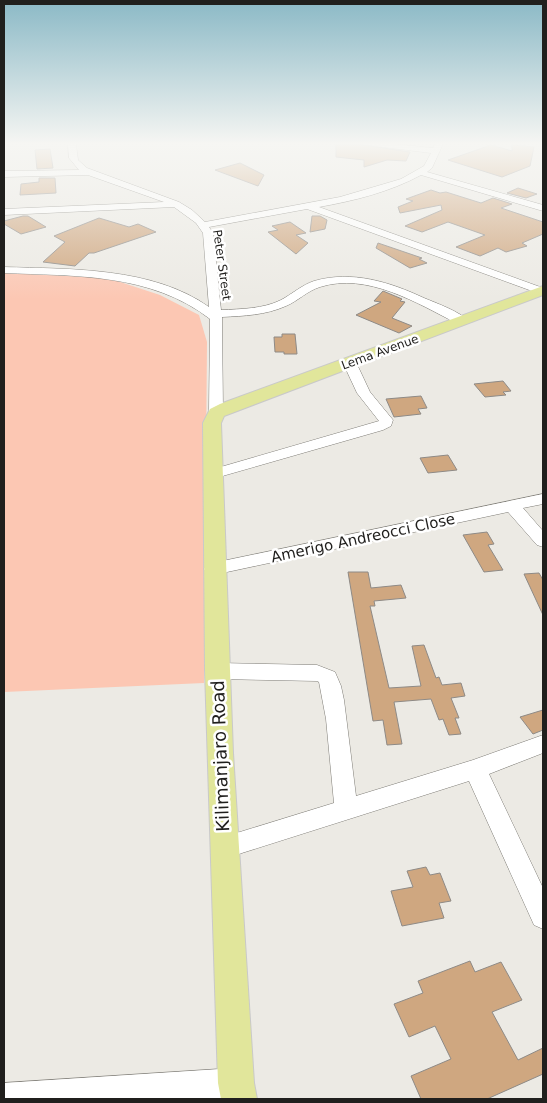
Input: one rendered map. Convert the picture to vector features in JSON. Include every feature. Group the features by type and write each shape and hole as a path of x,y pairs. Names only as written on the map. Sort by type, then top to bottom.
{"main road":[{"name":"Lema Avenue","path":"216,413 241,402 542,291"},
{"name":"Kilimanjaro Road","path":"216,413 212,423 213,569 223,848 237,1091"}],"street":[{"name":"Peter Street","path":"152,195 175,204 194,216 204,225 208,234 216,316 216,413"},
{"path":"204,225 310,207 358,195"},
{"path":"500,195 543,208"},
{"path":"4,212 175,204"},
{"path":"310,207 542,291"},
{"path":"4,270 45,271 117,277 141,282 191,301 216,316 275,307 317,284 341,281 384,286 462,322"},
{"path":"212,474 386,423 386,420 364,393 350,363"},
{"name":"Amerigo Andreocci Close","path":"213,569 543,499"},
{"path":"512,506 543,540"},
{"path":"217,671 317,673 328,678 331,685 346,810"},
{"path":"223,848 474,769 543,744"},
{"path":"474,769 543,916"},
{"path":"4,1098 237,1091"}],"shaded area":[{"path":"4,273 108,278 160,295 199,315 207,342 204,683 4,692"}],"building":[{"path":"416,195 457,195 481,203 493,198 512,204 501,208 543,222 543,234 522,243 527,246 506,252 498,248 480,256 456,247 485,235 448,222 422,232 405,226 442,210 441,205 400,213 398,207 413,201 406,199"},
{"path":"516,195 533,195 526,198"},
{"path":"28,216 46,227 21,234 4,224 4,221"},
{"path":"312,216 320,216 327,220 325,229 310,232"},
{"path":"99,218 129,227 138,224 156,232 89,253 75,266 43,262 65,242 54,236"},
{"path":"290,222 306,233 296,235 308,243 296,254 268,232 278,230 272,226"},
{"path":"378,243 422,258 419,259 427,263 410,268 376,248"},
{"path":"383,291 405,302 392,318 412,326 399,333 356,315 381,302 374,301"},
{"path":"282,334 295,334 297,354 275,352 274,337 282,337"},
{"path":"503,381 511,391 503,392 506,395 485,397 474,384"},
{"path":"421,396 427,408 418,409 421,414 394,417 386,399"},
{"path":"448,455 457,470 428,473 420,458"},
{"path":"487,532 494,544 488,545 503,570 484,572 463,535"},
{"path":"348,572 368,572 371,588 401,585 406,598 374,601 375,606 370,606 389,688 421,686 412,646 424,645 436,678 439,677 442,685 461,683 465,696 451,698 459,718 455,718 461,734 449,735 443,719 439,720 431,699 394,702 402,744 387,745 383,720 373,721"},
{"path":"539,573 543,580 543,615 524,574"},
{"path":"543,710 543,730 533,734 520,717"},
{"path":"426,867 430,875 440,873 451,901 439,903 444,918 402,926 391,891 413,887 407,871"},
{"path":"470,961 475,972 501,962 522,1000 492,1012 518,1060 543,1048 543,1074 487,1099 421,1099 411,1076 451,1059 435,1026 409,1037 394,1004 423,993 418,981"}]}
